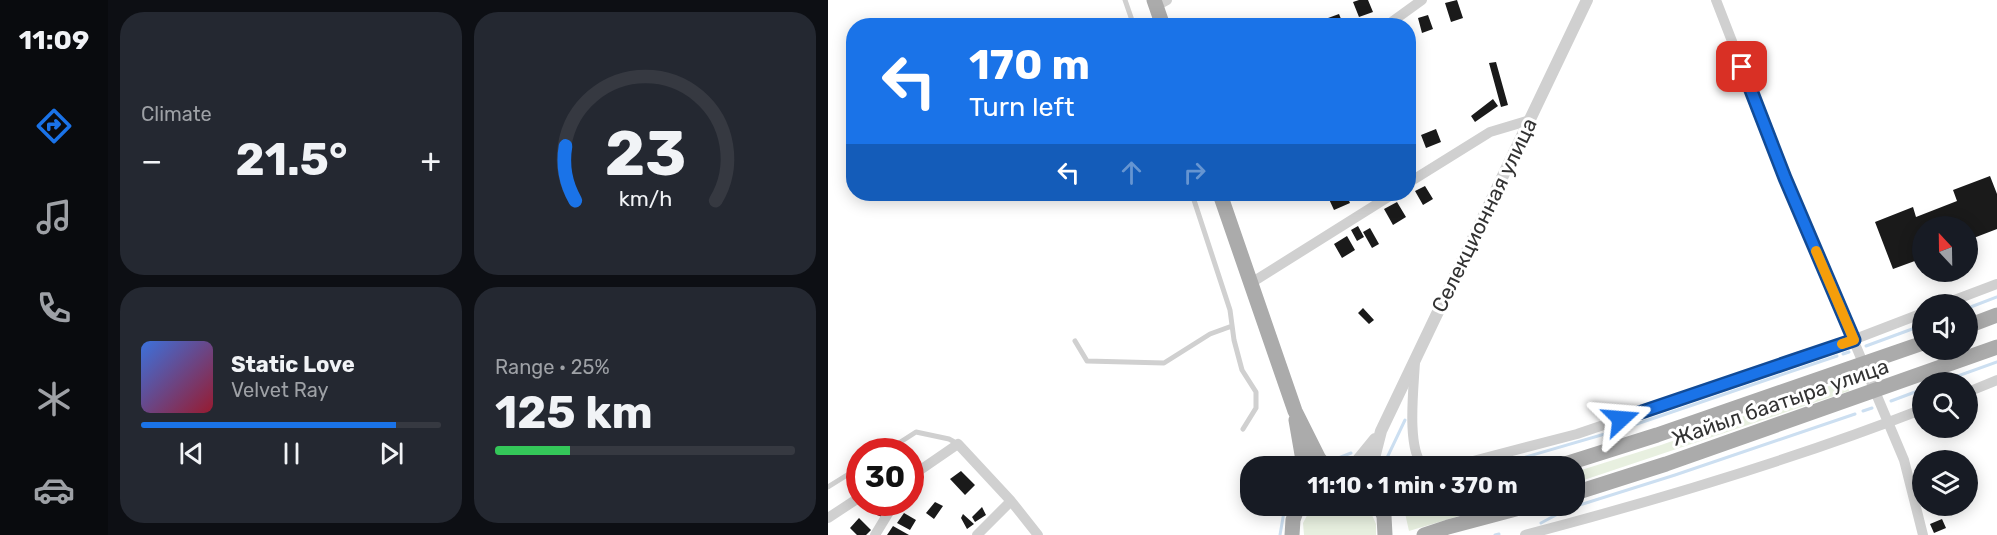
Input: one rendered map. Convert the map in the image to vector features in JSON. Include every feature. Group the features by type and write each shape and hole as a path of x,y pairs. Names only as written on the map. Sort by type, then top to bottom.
{"main road":[{"path":"1159,2 1161,18"},
{"path":"1222,201 1295,411 1318,456"},
{"path":"1978,322 1997,315"},
{"name":"Жайыл баатыра улица","path":"1585,490 1666,464 1997,346"},
{"name":"Жайыл баатыра улица","path":"1585,458 1912,347"},
{"path":"1295,411 1302,456"},
{"path":"1292,535 1294,516"},
{"path":"1384,516 1385,535"},
{"path":"1424,535 1488,516"}],"street":[{"path":"1397,18 1422,0"},
{"name":"Селекционная улица","path":"1375,456 1382,431 1415,360 1587,0"},
{"path":"1716,0 1785,178 1904,460 1923,535"},
{"path":"1416,178 1490,132 1530,120"},
{"path":"1251,283 1382,201"},
{"path":"1970,294 1997,284"},
{"path":"1492,456 1577,434 1854,340 1912,317"},
{"path":"1415,360 1413,429 1417,456"},
{"path":"1978,388 1997,380"},
{"path":"1525,535 1687,489 1912,413"},
{"name":"Селекционная улица","path":"1361,456 1382,431"},
{"path":"924,467 958,444 1011,501 1038,535"},
{"path":"977,535 1011,501"},
{"path":"828,518 846,507"},
{"path":"875,535 887,516"}],"lane":[{"path":"1125,0 1131,18"},
{"path":"1194,201 1230,310 1242,370 1256,392 1256,408 1243,429"},
{"path":"1075,341 1087,361 1164,363 1210,334 1232,326"},
{"path":"907,438 916,432 949,439 958,444"},
{"path":"828,487 846,476"}],"green space":[{"path":"1846,380 1849,391 1585,480 1585,469 1661,445"},
{"path":"1307,516 1372,516 1376,524 1376,535 1304,535 1303,523"},
{"path":"1406,516 1459,516 1409,531"}],"building":[{"path":"1368,0 1373,12 1359,17 1353,2"},
{"path":"1457,0 1463,18 1451,22 1445,3"},
{"path":"1339,14 1341,18 1328,18"},
{"path":"1428,15 1433,29 1422,33 1418,18"},
{"path":"1496,62 1508,105 1501,107 1489,63"},
{"path":"1493,99 1498,106 1475,122 1471,116"},
{"path":"1436,129 1441,142 1426,148 1421,135"},
{"path":"1990,176 1997,194 1997,229 1978,236 1978,216 1919,216 1957,201 1953,190"},
{"path":"1425,186 1433,199 1423,205 1416,190"},
{"path":"1330,201 1349,201 1350,203 1334,210"},
{"path":"1397,202 1406,217 1393,225 1384,209"},
{"path":"1913,207 1916,216 1912,216 1912,262 1893,269 1875,222"},
{"path":"1358,226 1364,237 1357,241 1351,230"},
{"path":"1370,228 1379,244 1372,248 1363,232"},
{"path":"1347,236 1355,250 1342,258 1334,244"},
{"path":"1363,308 1374,320 1369,324 1358,313"},
{"path":"961,471 975,485 965,495 950,479"},
{"path":"935,502 943,506 934,519 926,513"},
{"path":"982,507 986,515 975,522 972,517"},
{"path":"963,514 974,524 967,529 961,518"},
{"path":"902,516 909,516 916,520 910,530 897,523"},
{"path":"859,518 871,530 866,535 857,535 850,528"},
{"path":"1942,519 1946,528 1934,533 1930,524"},
{"path":"893,526 909,535 887,535"}],"waterway":[{"path":"1978,304 1997,297"},
{"path":"1866,346 1912,329"},
{"path":"1843,354 1849,352"},
{"path":"1529,456 1622,429 1837,356"},
{"path":"1969,372 1997,362"},
{"path":"1891,401 1912,393"},
{"path":"1863,411 1872,408"},
{"path":"1541,523 1567,509 1855,414"},
{"path":"1388,456 1405,420"},
{"path":"1344,456 1351,453"},
{"path":"1280,535 1283,516"},
{"path":"1495,535 1499,534"}],"slow traffic":[{"path":"1816,251 1854,340 1842,344"}],"route":[{"path":"1621,419 1854,340 1785,178 1742,67"}]}
